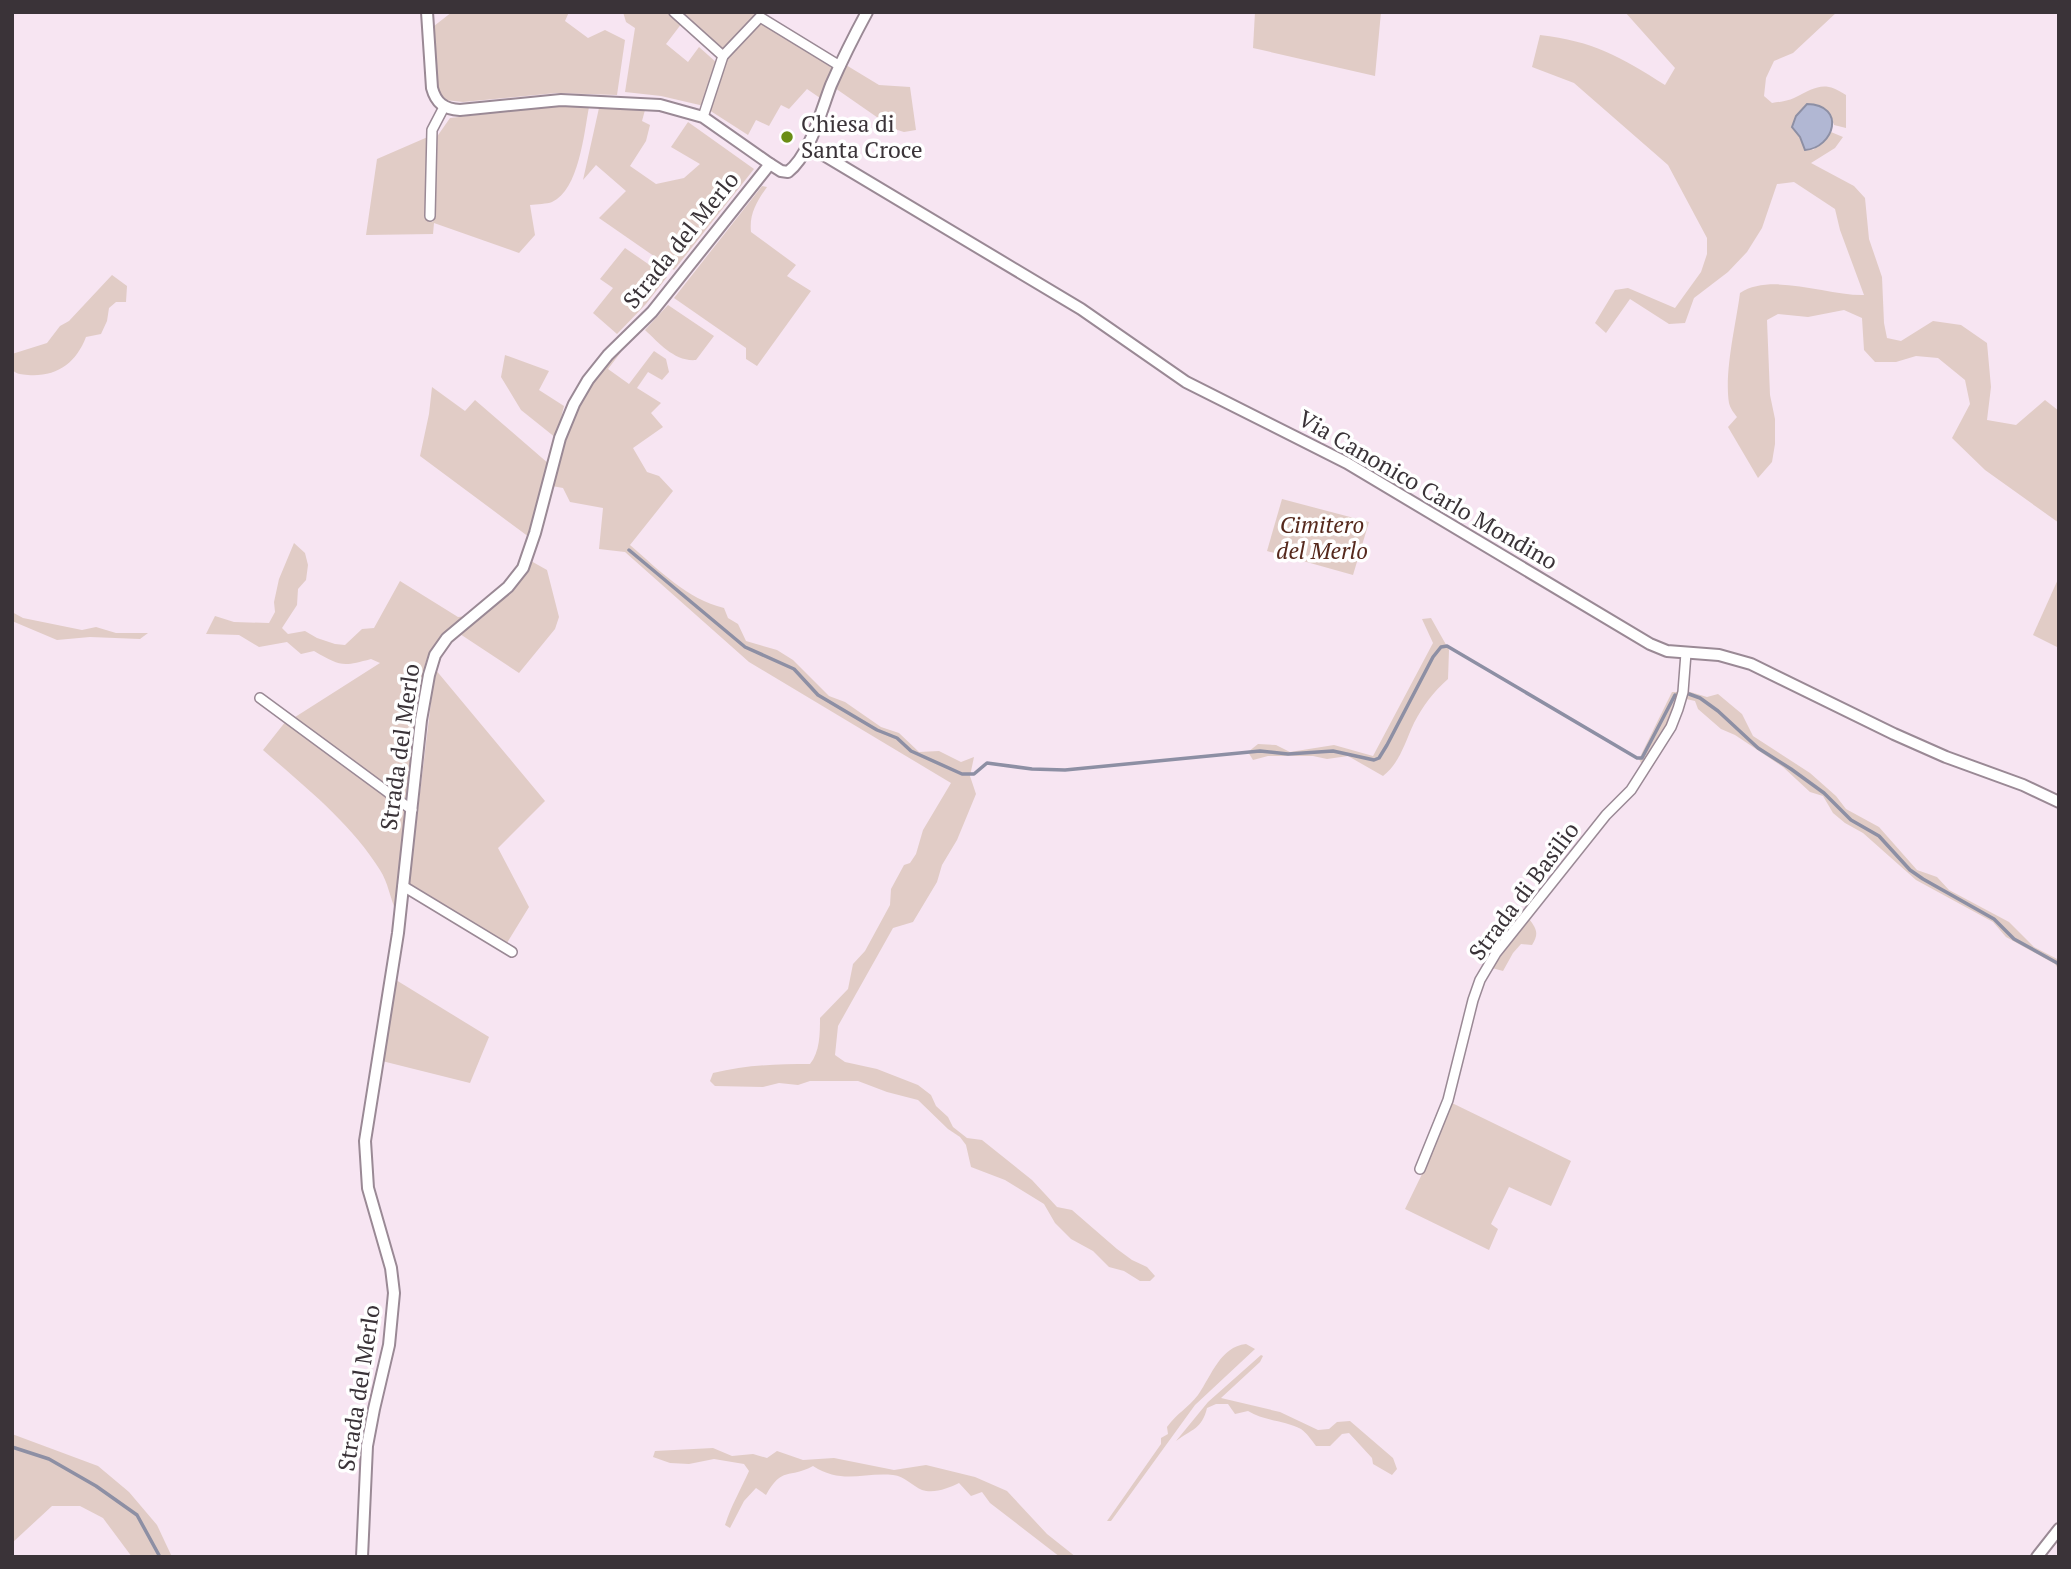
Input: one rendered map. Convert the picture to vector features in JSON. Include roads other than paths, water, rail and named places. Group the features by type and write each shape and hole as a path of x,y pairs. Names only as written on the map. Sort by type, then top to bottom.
{"street":[{"path":"427,12 432,88 436,99 444,107 460,110 547,101 653,104 685,110 703,117 770,164"},
{"path":"674,12 723,56"},
{"name":"Strada del Merlo","path":"362,1557 367,1446 390,1345 394,1293 391,1268 369,1188 365,1141 398,933 421,720 431,665 447,638 508,587 523,568 561,438 574,404 588,380 608,355 659,304 770,164 788,172 796,164 867,12"},
{"path":"703,117 723,56 760,17 840,66"},
{"path":"430,216 432,130 444,107"},
{"name":"Via Canonico Carlo Mondino","path":"807,145 1081,309 1186,382 1347,463 1650,644 1667,651 1719,655 1751,664 1946,757 2023,785 2059,802"},
{"name":"Strada di Basilio","path":"1420,1169 1448,1100 1472,1000 1480,980 1496,953 1606,815 1631,790 1671,727 1683,692 1686,653"},
{"path":"260,698 412,810"},
{"path":"403,886 512,952"},
{"path":"2037,1557 2059,1530"}],"water":[{"path":"1807,104 1820,106 1828,111 1832,118 1832,127 1823,142 1805,150 1792,127 1796,116"}],"waterway":[{"path":"629,550 745,647 794,669 818,695 877,730 897,738 911,751 962,774 974,774 987,763 1065,770 1260,751 1288,754 1333,751 1374,760 1379,758 1387,745 1433,657 1441,647 1447,646 1637,758 1642,758 1675,695"},
{"path":"1689,694 1700,698 1718,711 1758,748 1824,793 1851,820 1879,836 1910,870 1994,919 2014,939 2059,964"},
{"path":"12,1447 49,1459 96,1486 137,1515 160,1557"}],"place":[{"name":"Chiesa di Santa Croce","path":"787,137"}],"park label":[{"name":"Cimitero del Merlo","path":"1322,538"}]}
